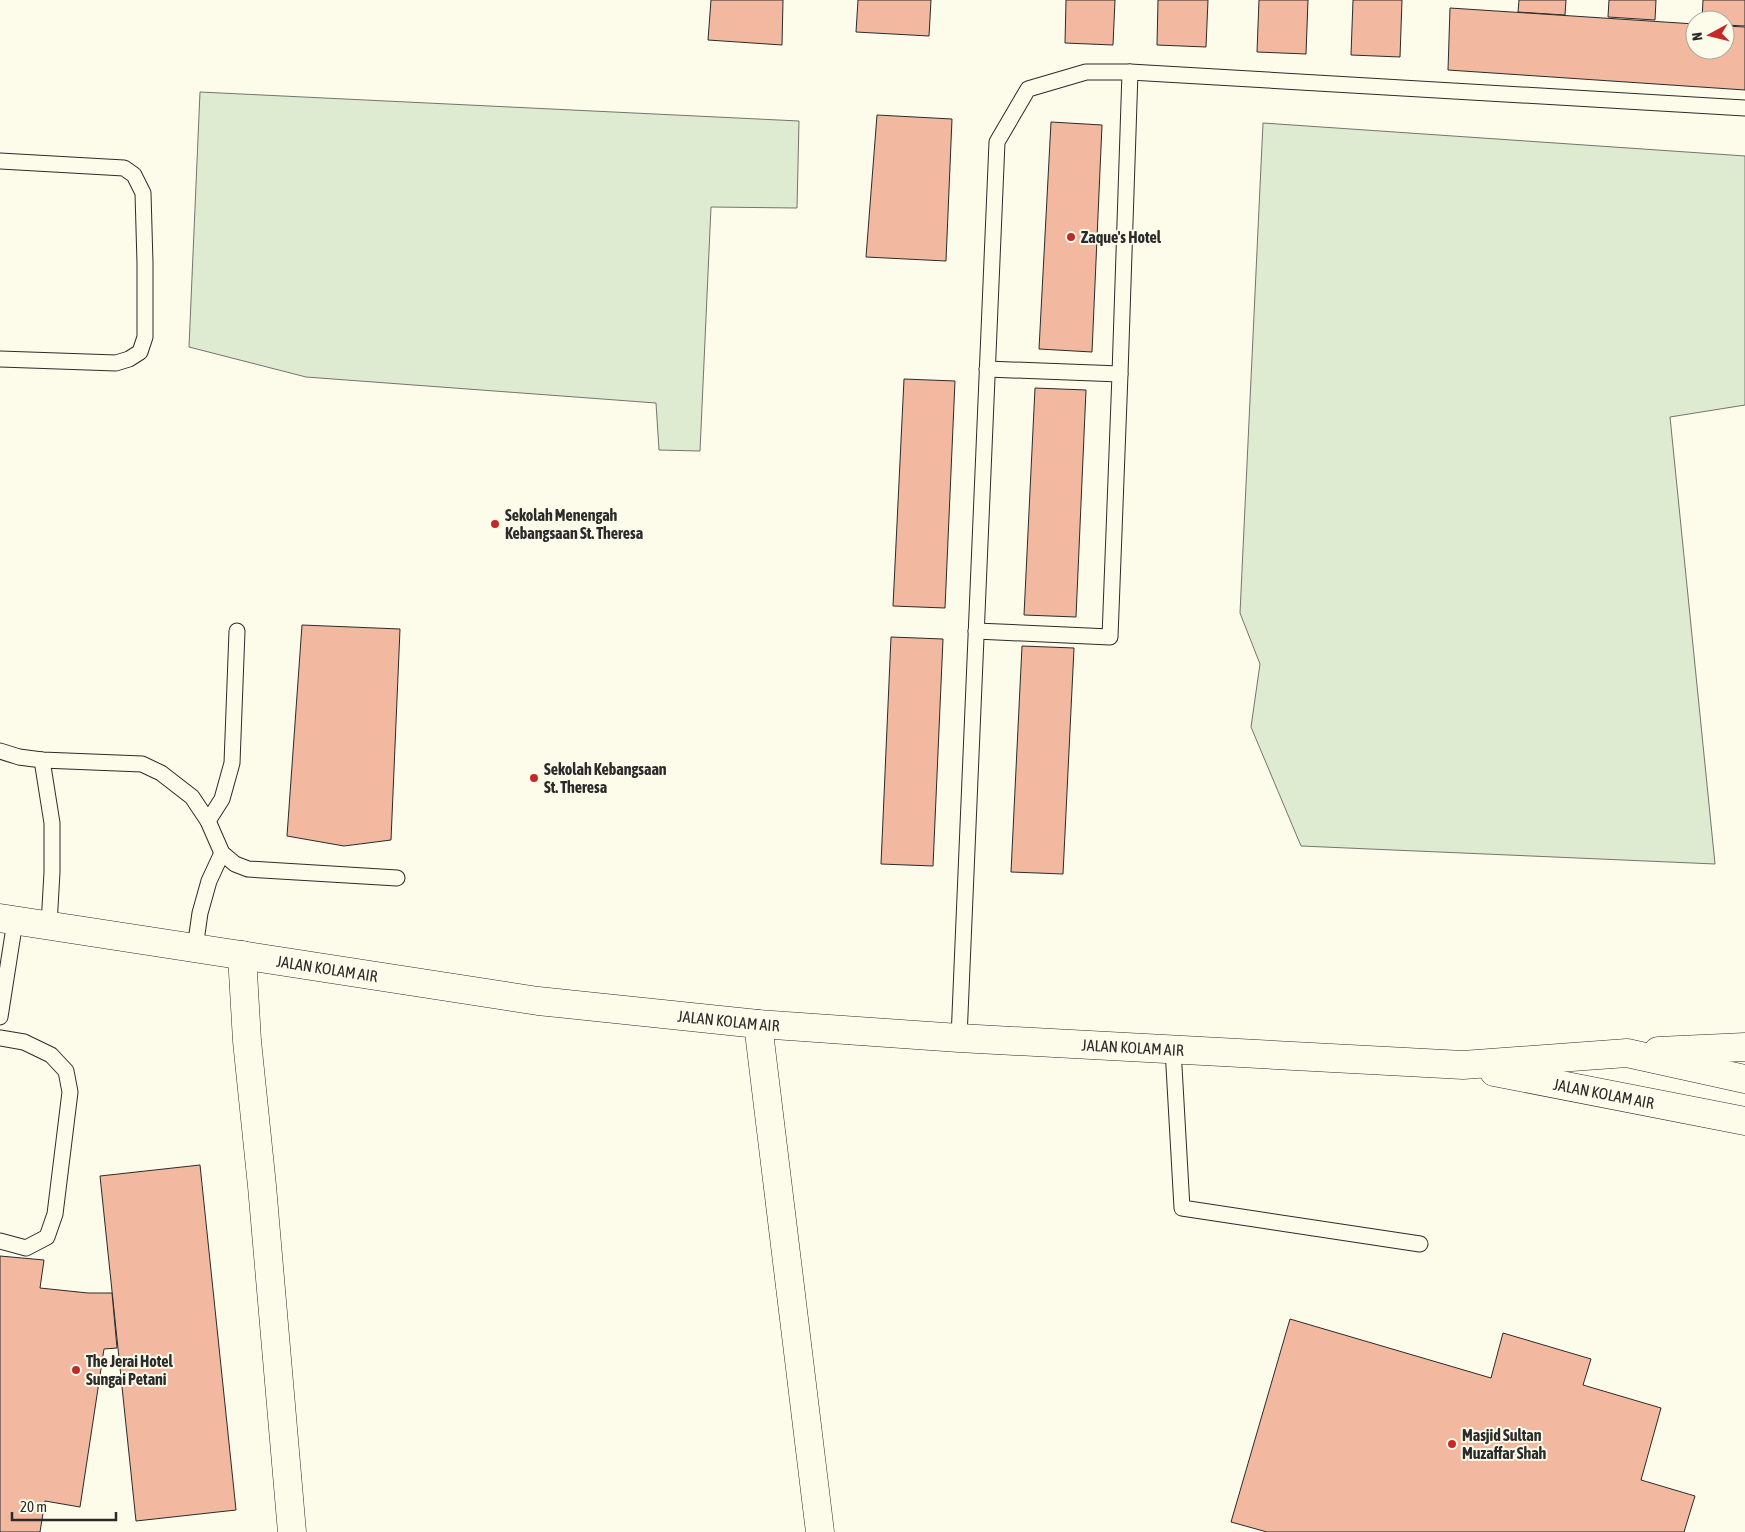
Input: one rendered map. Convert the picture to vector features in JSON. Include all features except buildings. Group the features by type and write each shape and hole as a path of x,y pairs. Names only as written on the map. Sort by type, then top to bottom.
{"main road":[{"name":"JALAN KOLAM AIR","path":"8,920 538,1001 758,1024 959,1038 1463,1065 1627,1053 1745,1079"},
{"path":"242,956 247,1041 262,1186 292,1532"},
{"path":"758,1024 820,1532"},
{"path":"1627,1053 1745,1047"},
{"name":"JALAN KOLAM AIR","path":"1463,1065 1571,1088 1745,1121"}],"lane":[{"path":"959,1038 996,142 1028,89 1086,72 1130,72 1745,108"},
{"path":"976,631 1110,637 1130,72"},
{"path":"0,161 124,168 134,175 143,193 145,263 145,336 140,352 129,359 116,363 0,359"},
{"path":"987,369 1120,374"},
{"path":"208,821 222,799 232,764 237,631"},
{"path":"0,750 19,757 42,760 142,764 161,773 179,785 192,797 208,821 222,852 235,864 248,869 396,878"},
{"path":"42,760 52,823 49,925"},
{"path":"195,948 200,913 209,881 222,852"},
{"path":"0,1017 8,920"},
{"path":"0,1038 24,1042 51,1055 66,1071 70,1092 55,1214 47,1237 26,1248 0,1241"},
{"path":"1173,1049 1182,1208 1420,1244"}],"green space":[{"path":"200,92 799,121 797,208 711,207 700,451 659,450 656,403 306,377 189,347"},
{"path":"1263,123 1745,156 1745,405 1670,417 1715,864 1301,846 1251,727 1260,664 1240,613"}],"place":[{"name":"Zaque's Hotel","path":"1071,237"},
{"name":"Sekolah Menengah Kebangsaan St. Theresa","path":"495,524"},
{"name":"Sekolah Kebangsaan St. Theresa","path":"534,778"},
{"name":"The Jerai Hotel Sungai Petani","path":"76,1370"},
{"name":"Masjid Sultan Muzaffar Shah","path":"1452,1444"}]}
